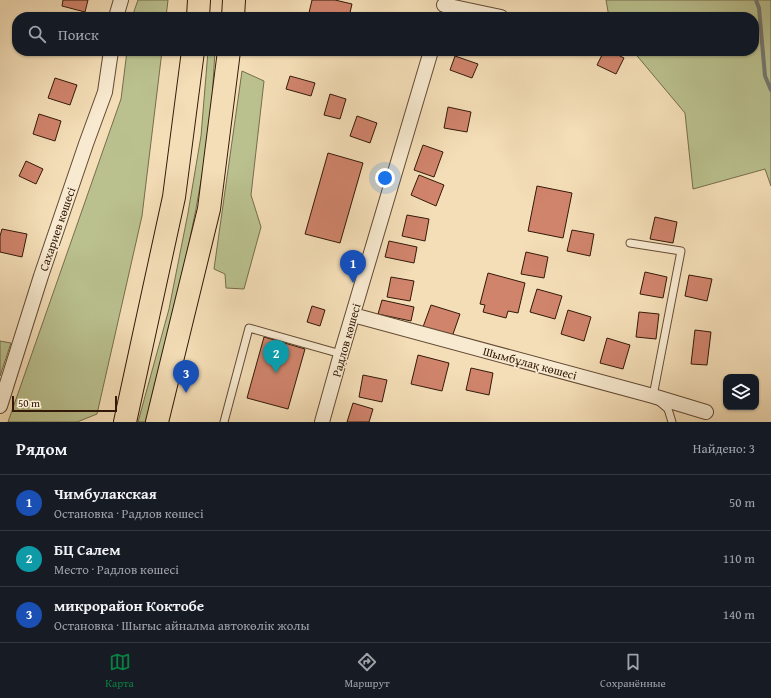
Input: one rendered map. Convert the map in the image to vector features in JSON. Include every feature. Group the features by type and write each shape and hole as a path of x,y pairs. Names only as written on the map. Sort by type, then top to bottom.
{"main road":[{"path":"198,12 199,0"},
{"path":"233,12 234,0"},
{"path":"125,422 174,197 192,56"},
{"path":"157,422 209,209 228,56"}],"street":[{"path":"117,12 121,0"},
{"path":"443,7 472,12"},
{"name":"Сахариев көшесі","path":"0,406 40,276 105,92 110,56"},
{"name":"Радлов көшесі","path":"322,422 430,56"},
{"name":"Шымбұлақ көшесі","path":"353,315 653,396 706,412"}],"lane":[{"path":"630,243 681,251 653,396 668,409 672,422"},
{"path":"224,422 249,328 341,354"}],"green space":[{"path":"138,0 168,0 167,12 134,12"},
{"path":"606,0 771,0 771,186 765,169 693,189 685,113 637,56 759,56 759,12 608,12"},
{"path":"126,56 161,56 142,216 97,414 77,422 8,422 121,99"},
{"path":"208,56 215,56 208,138 189,245 146,422 138,422 169,309 188,213 201,136"},
{"path":"242,71 264,81 251,195 261,227 244,289 226,288 225,274 214,269"},
{"path":"0,341 11,343 0,376"}],"building":[{"path":"63,0 88,0 85,12 62,6"},
{"path":"312,0 335,0 352,4 350,12 309,12"},
{"path":"455,56 478,64 472,78 450,70"},
{"path":"602,56 620,56 624,58 616,74 597,65"},
{"path":"290,76 315,83 311,96 286,89"},
{"path":"55,78 77,85 70,105 48,98"},
{"path":"330,94 346,99 340,119 324,115"},
{"path":"448,107 471,112 467,132 444,128"},
{"path":"39,114 61,121 55,141 33,134"},
{"path":"357,116 377,123 370,143 350,136"},
{"path":"423,145 443,152 434,177 414,170"},
{"path":"328,153 363,163 340,243 305,234"},
{"path":"26,161 43,169 36,184 19,176"},
{"path":"419,175 444,185 436,206 411,195"},
{"path":"537,186 572,193 563,238 528,231"},
{"path":"407,215 429,219 425,241 402,236"},
{"path":"655,217 677,222 673,243 650,239"},
{"path":"2,229 27,234 22,257 0,252 0,236"},
{"path":"572,230 594,234 590,256 567,251"},
{"path":"389,241 417,247 414,263 385,257"},
{"path":"526,252 548,257 544,278 521,274"},
{"path":"645,272 667,277 663,298 640,294"},
{"path":"488,273 525,283 518,313 508,311 506,318 483,312 485,305 480,304"},
{"path":"689,275 712,279 707,301 685,296"},
{"path":"391,277 414,281 410,301 387,297"},
{"path":"537,289 562,296 555,319 530,312"},
{"path":"382,300 414,307 411,321 378,314"},
{"path":"431,305 460,314 452,337 423,327"},
{"path":"312,306 325,310 320,326 307,322"},
{"path":"568,310 591,317 584,341 561,334"},
{"path":"639,312 659,314 656,339 636,337"},
{"path":"695,330 711,332 707,365 691,364"},
{"path":"264,337 305,349 288,409 247,398"},
{"path":"607,338 630,345 623,369 600,363"},
{"path":"418,355 449,363 442,391 411,384"},
{"path":"471,368 493,373 489,395 466,390"},
{"path":"363,375 387,380 382,402 359,397"},
{"path":"353,403 373,409 369,422 347,422"}],"waterway":[{"path":"756,0 759,8 765,76 771,90"}],"place":[{"name":"Чимбулакская","path":"353,283"},
{"name":"БЦ Салем","path":"276,373"},
{"name":"микрорайон Коктобе","path":"186,393"}]}
